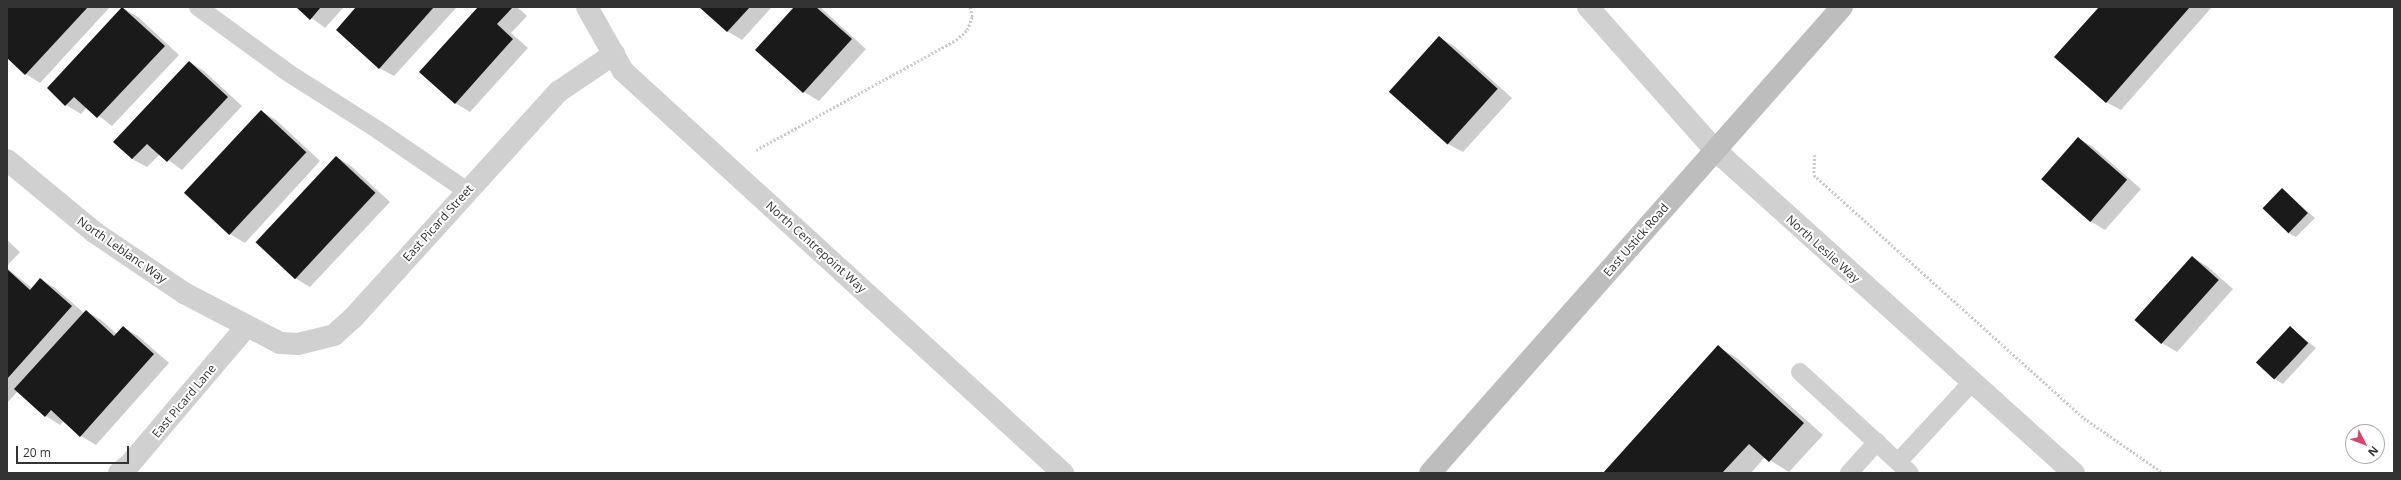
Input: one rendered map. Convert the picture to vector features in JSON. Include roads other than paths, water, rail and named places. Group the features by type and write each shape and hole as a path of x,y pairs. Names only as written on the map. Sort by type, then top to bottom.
{"main road":[{"name":"East Ustick Road","path":"1430,473 1842,7"}],"street":[{"name":"North Centrepoint Way","path":"587,7 623,71 1063,473"},
{"name":"North Leslie Way","path":"1588,7 1714,150 2074,473"},
{"name":"East Picard Street","path":"246,327 280,343 298,344 334,335 353,318 558,92 614,54"},
{"name":"North Leblanc Way","path":"7,160 94,232 184,293 246,327"},
{"name":"East Picard Lane","path":"119,473 130,464 246,327"}],"lane":[{"path":"198,7 287,72 378,130 467,191"},
{"path":"1800,372 1904,468 1972,382"},
{"path":"1848,473 1877,442"}]}
